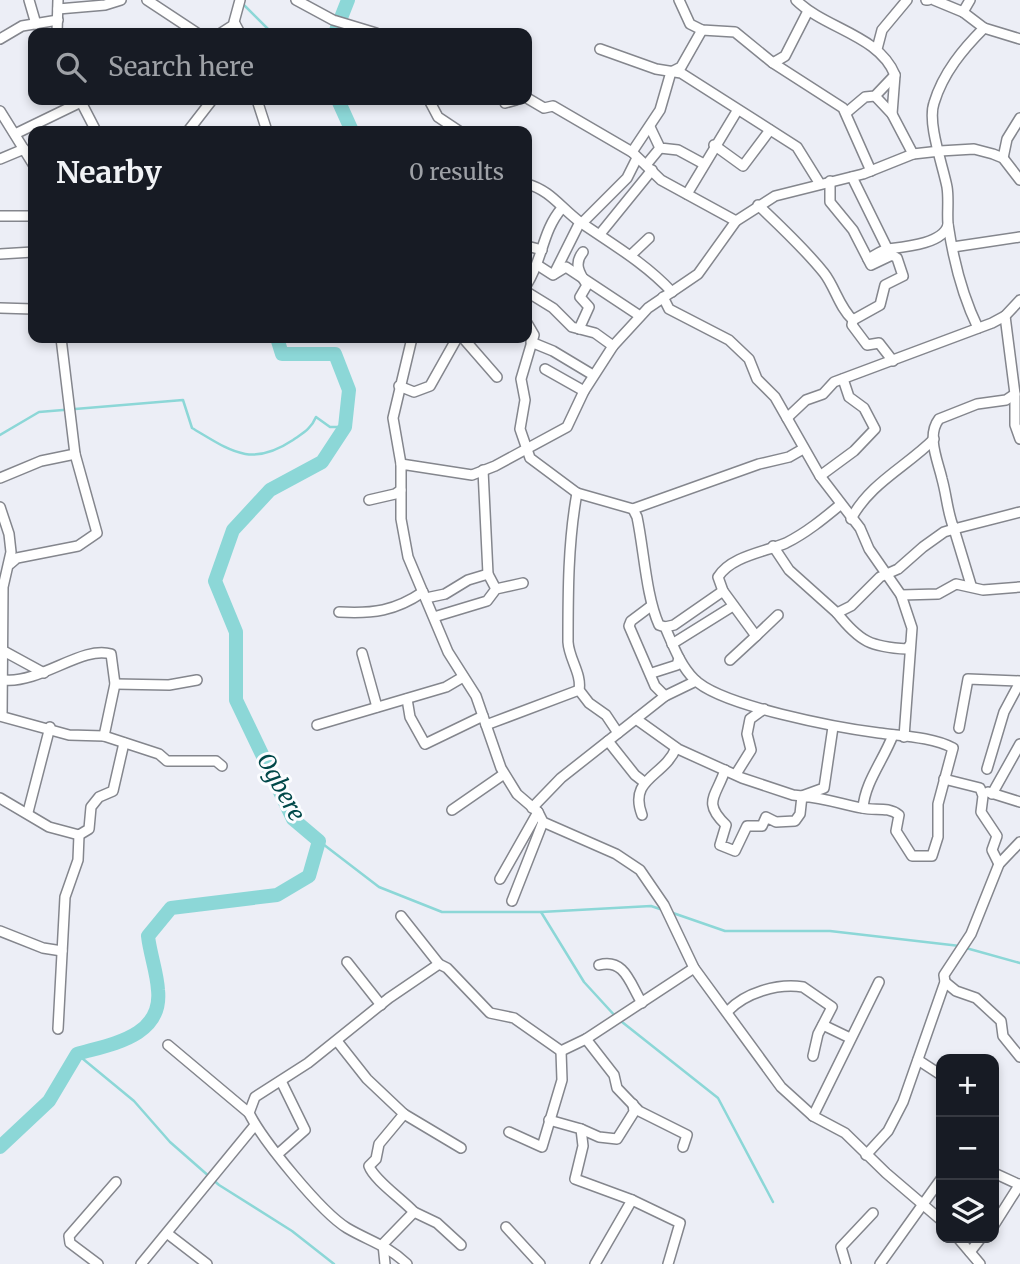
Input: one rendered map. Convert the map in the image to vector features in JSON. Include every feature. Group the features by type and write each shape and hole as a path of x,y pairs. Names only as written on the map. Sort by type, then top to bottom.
{"street":[{"path":"29,0 36,24"},
{"path":"57,28 58,4 105,5 121,0"},
{"path":"147,0 189,28"},
{"path":"238,28 240,0"},
{"path":"296,0 333,20 360,28"},
{"path":"311,10 315,0"},
{"path":"679,0 690,24 702,30 735,32 773,63 827,95 846,113 871,171"},
{"path":"877,49 882,30 907,0"},
{"path":"934,0 963,12 984,28 1020,39"},
{"path":"963,12 970,0"},
{"path":"773,63 785,56 803,4 877,49 895,75 892,114"},
{"path":"1,34 58,20"},
{"path":"978,328 969,309 948,224 948,190 940,167 940,151 932,114 933,104 962,48 984,28"},
{"path":"553,275 581,223 627,178 635,155 702,30"},
{"path":"600,49 678,71 797,147 825,183 830,202 853,230 871,265 892,255 897,258 903,276 885,285 880,305 853,320"},
{"path":"846,113 865,97 876,96 895,75"},
{"path":"876,96 892,114 913,155"},
{"path":"532,101 544,108 552,106 635,155 661,180 736,221"},
{"path":"31,126 72,105"},
{"path":"82,105 93,126"},
{"path":"192,126 208,105"},
{"path":"257,105 265,126"},
{"path":"432,105 438,117 452,126"},
{"path":"687,194 702,163 737,111"},
{"path":"2,116 28,156"},
{"path":"1003,158 1007,139 1020,118"},
{"path":"15,134 28,127"},
{"path":"650,127 660,148"},
{"path":"714,145 743,166 770,130"},
{"path":"660,148 678,150 702,163"},
{"path":"600,234 660,148"},
{"path":"0,159 24,149"},
{"path":"401,464 471,475 567,427 593,375 613,346 640,316 698,274 736,221 775,197 852,177 913,155 940,151 974,149 1003,158 1020,180"},
{"path":"852,177 887,248"},
{"path":"532,186 547,191 581,223 631,255 667,294 669,309 741,349 757,379 775,397 820,476 890,575 912,620 904,737"},
{"path":"758,205 794,239 824,273 845,313 853,320"},
{"path":"532,276 538,266 551,221 562,208"},
{"path":"0,216 28,216"},
{"path":"869,259 887,248 917,244 943,234 948,224"},
{"path":"953,247 1020,237"},
{"path":"631,255 649,238"},
{"path":"532,247 542,250"},
{"path":"0,254 28,252"},
{"path":"579,329 589,307 580,297 587,285 578,263 583,252"},
{"path":"538,266 553,275"},
{"path":"553,275 566,267 640,316"},
{"path":"532,295 553,308 572,327 596,333 613,346"},
{"path":"788,418 806,400 823,394 834,382 978,328 1005,316 1020,300"},
{"path":"0,308 28,309"},
{"path":"1005,316 1015,394 1015,425 1020,439"},
{"path":"853,320 852,325 867,345 879,344 893,361"},
{"path":"532,342 553,351 593,375"},
{"path":"6,569 17,558 78,546 97,533 75,454 62,343"},
{"path":"411,343 393,418 401,464 402,537 448,652 485,720 504,774 543,822 616,854 640,870 664,905 694,968 781,1087 813,1116 845,1133 936,1215"},
{"path":"399,386 414,392 430,386 454,343"},
{"path":"467,343 497,377"},
{"path":"531,343 521,379 526,400 520,429 530,458 577,493 637,511 759,464 789,457 803,449"},
{"path":"545,369 584,391"},
{"path":"820,476 854,451 876,429 864,408 849,397 844,379"},
{"path":"971,585 945,505 934,439 935,424 939,419 977,404 1002,401 1015,394"},
{"path":"851,519 872,489 899,466 916,457 934,439"},
{"path":"0,478 41,461 75,454"},
{"path":"483,470 488,574 495,589"},
{"path":"369,500 395,494 401,489"},
{"path":"577,493 571,535 568,641 580,683 579,690"},
{"path":"756,636 723,591 718,577 725,568 805,532 840,505"},
{"path":"0,507 9,534 3,587 4,634 0,649 5,680 1,716 50,727 69,735 104,736 159,754 167,761 216,761 222,766"},
{"path":"636,719 676,748 725,771 802,796 837,800 863,808 891,809 899,815 896,831 912,856 932,856 944,779 953,748 893,735 833,727 741,703 696,681 679,659 666,626 651,606 637,511"},
{"path":"837,613 944,532 1020,512"},
{"path":"773,546 789,570 837,613 863,641 887,648 907,649 911,645"},
{"path":"339,612 371,614 385,611 425,595 445,594 468,580 488,574"},
{"path":"434,617 487,601 495,589 523,583"},
{"path":"901,595 938,594 956,584 971,585 983,590 1020,587"},
{"path":"666,626 723,591"},
{"path":"651,606 631,621 629,626 655,685 665,695"},
{"path":"672,644 733,606"},
{"path":"730,660 778,615"},
{"path":"0,649 44,673"},
{"path":"5,680 17,681 44,673 94,651 104,652 114,659 115,684 104,736"},
{"path":"362,653 377,707"},
{"path":"652,673 677,665 679,659"},
{"path":"317,725 446,687 463,677"},
{"path":"960,728 968,679 1020,681 1004,712 987,769"},
{"path":"115,684 169,685 197,680"},
{"path":"500,879 543,794 665,695 696,681"},
{"path":"407,699 410,717 425,744 485,720 579,690"},
{"path":"579,690 606,715 618,733"},
{"path":"736,774 751,750 747,734 750,719 764,709"},
{"path":"28,812 50,727"},
{"path":"802,796 824,788 833,727"},
{"path":"863,808 864,787 880,766 893,735"},
{"path":"608,741 635,775 644,782"},
{"path":"0,798 28,812 49,827 79,835 89,829 91,807 116,786 124,743"},
{"path":"992,794 1020,744"},
{"path":"642,815 637,800 644,782 660,771 676,748"},
{"path":"725,771 713,797 713,812 726,825 720,845 734,851 747,826 762,826 766,817 776,822 795,821 800,814 802,796"},
{"path":"452,810 504,774"},
{"path":"944,779 1020,802"},
{"path":"980,788 983,796 981,812 997,836 992,850 999,864"},
{"path":"512,901 543,822"},
{"path":"58,1028 65,897 78,860 79,835"},
{"path":"866,1154 888,1131 918,1060 945,982 944,975 961,953 982,913 999,864 1020,842"},
{"path":"401,916 439,964 447,968 490,1013 514,1018 561,1051"},
{"path":"0,931 43,948 62,951"},
{"path":"347,962 381,1004"},
{"path":"599,965 611,962 620,965 642,1003"},
{"path":"249,1113 255,1097 337,1041 381,1004 439,964"},
{"path":"561,1051 586,1039 694,968"},
{"path":"813,1116 879,982"},
{"path":"945,982 956,991 976,998 1001,1021 1003,1036 1020,1057"},
{"path":"728,1011 739,999 755,993 803,987 832,1007 813,1056"},
{"path":"823,1025 850,1038"},
{"path":"586,1039 614,1075 617,1088 639,1111 662,1125 682,1130 687,1135 683,1147"},
{"path":"337,1041 367,1079 404,1114 461,1148"},
{"path":"168,1045 249,1113 255,1125 305,1190 346,1227 383,1244 407,1264"},
{"path":"509,1132 541,1147 562,1080 561,1051"},
{"path":"918,1060 936,1072"},
{"path":"279,1153 305,1130 281,1081"},
{"path":"549,1120 598,1137 617,1139 634,1112 632,1102"},
{"path":"404,1114 379,1144 376,1159 369,1166 372,1176 396,1192 414,1212 437,1223 461,1245"},
{"path":"141,1264 255,1125"},
{"path":"581,1129 583,1146 575,1179 632,1200 680,1223 667,1264"},
{"path":"999,1176 1019,1189 999,1218"},
{"path":"880,1264 940,1180"},
{"path":"98,1264 70,1243 69,1236 116,1182"},
{"path":"596,1264 632,1200"},
{"path":"383,1244 414,1212"},
{"path":"846,1264 841,1247 873,1213"},
{"path":"506,1227 540,1264"},
{"path":"168,1234 207,1264"},
{"path":"962,1243 980,1264"},
{"path":"970,1252 977,1243"},
{"path":"383,1244 386,1264"},
{"path":"386,1264 396,1254"}],"waterway":[{"name":"Ogbere","path":"337,28 348,0"},
{"path":"241,2 267,28"},
{"name":"Ogbere","path":"340,105 350,126"},
{"name":"Ogbere","path":"0,1147 49,1101 77,1054 132,1036 152,1018 157,1006 158,990 148,936 171,908 277,895 309,876 319,841 293,819 236,700 236,632 215,581 233,530 270,490 322,462 345,427 349,390 335,354 282,354 279,343"},
{"path":"0,435 39,412 183,400 192,428 218,444 241,453 253,455 278,448 306,430 316,417 330,427 345,427"},
{"path":"319,841 379,887 442,912 541,912 651,906 663,910"},
{"path":"541,912 584,982 617,1018 718,1098 773,1202"},
{"path":"673,913 725,931 830,931 960,946"},
{"path":"966,948 1020,963"},
{"path":"77,1054 134,1101 170,1142 219,1185 292,1231 334,1264"}]}
